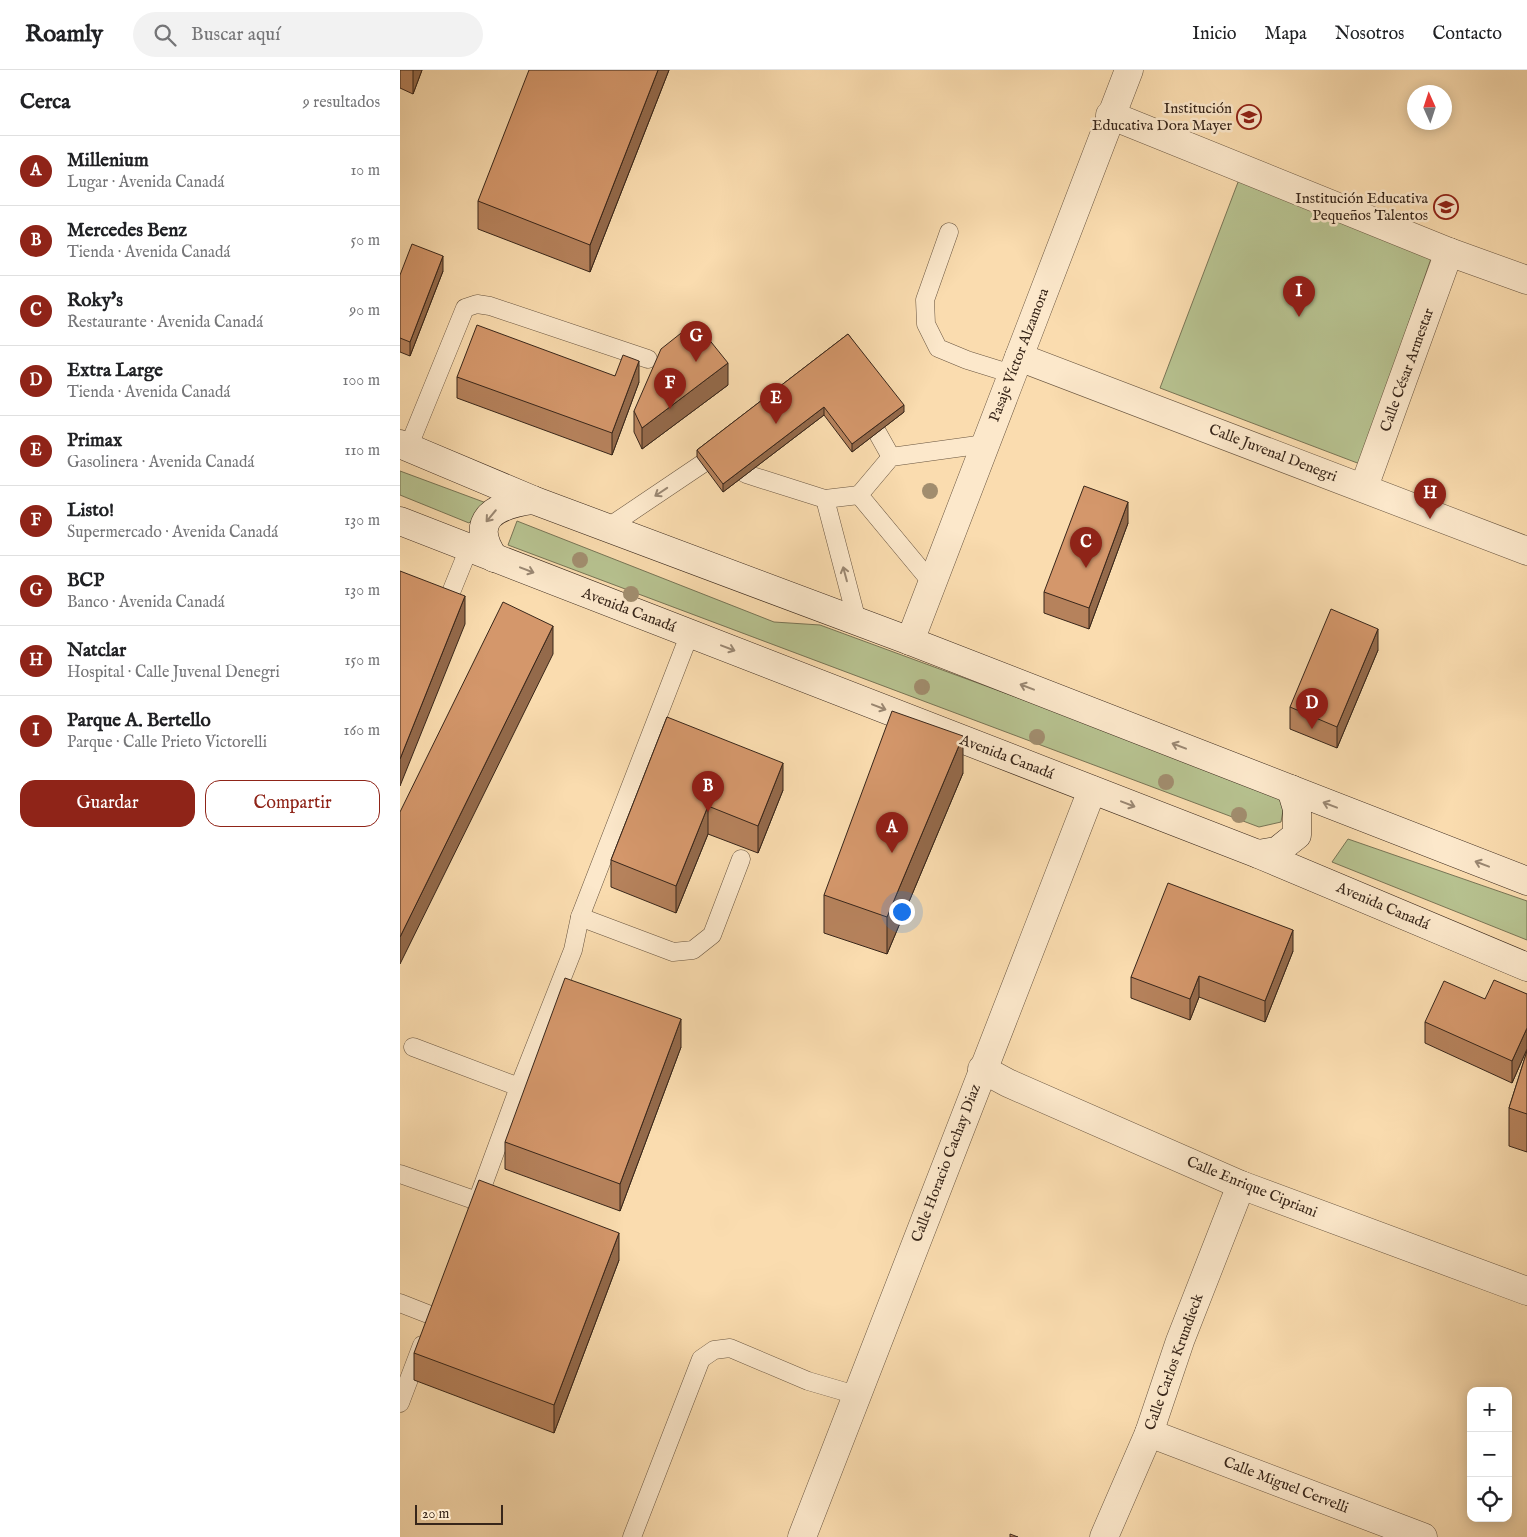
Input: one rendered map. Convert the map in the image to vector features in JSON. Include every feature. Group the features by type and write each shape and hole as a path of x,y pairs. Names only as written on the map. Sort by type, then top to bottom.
{"street":[{"name":"Pasaje Víctor Alzamora","path":"910,641 1128,70"},
{"path":"1110,114 1449,252 1527,280"},
{"name":"Calle César Armestar","path":"1364,487 1449,252"},
{"name":"Calle Juvenal Denegri","path":"1015,365 1364,487 1527,551"},
{"path":"404,446 534,500 910,641 1527,881"},
{"path":"494,558 484,539 487,517 498,508 534,500"},
{"name":"Avenida Canadá","path":"400,521 1258,854 1527,966"},
{"name":"Calle Horacio Cachay Diaz","path":"802,1537 982,1069 1092,790"},
{"path":"1258,854 1277,851 1297,836 1297,809 1291,790"},
{"name":"Calle Enrique Cipriani","path":"982,1069 1017,1087 1241,1185 1527,1291"},
{"name":"Calle Carlos Krundieck","path":"1104,1537 1149,1433 1180,1341 1241,1185"},
{"name":"Calle Miguel Cervelli","path":"1149,1433 1423,1537"}],"lane":[{"path":"949,232 924,300 926,324 938,348 967,360 1015,365"},
{"path":"404,446 465,308 477,304 490,306 648,358"},
{"path":"877,432 891,457"},
{"path":"746,474 825,500 860,495 891,457 985,444"},
{"path":"607,528 702,464"},
{"path":"860,495 932,582"},
{"path":"825,500 857,621"},
{"path":"436,628 469,548"},
{"path":"470,1219 573,950 580,917 690,633"},
{"path":"580,917 673,952 693,950 712,935 741,859"},
{"path":"413,1046 519,1087"},
{"path":"400,1174 477,1201"},
{"path":"400,1402 440,1298"},
{"path":"400,1303 433,1316"},
{"path":"632,1537 701,1359 714,1350 730,1348 808,1381 856,1395"}],"green space":[{"path":"1243,169 1435,247 1360,464 1160,388"},
{"path":"400,471 489,504 469,523 400,495"},
{"path":"517,521 774,622 820,625 1274,792 1284,805 1281,822 1259,827 508,545"},
{"path":"1348,839 1527,901 1527,940 1332,862"}],"building":[{"path":"529,70 658,70 590,245 478,201"},
{"path":"412,244 443,256 410,342 400,338 400,275"},
{"path":"695,322 728,363 642,428 634,411 661,349"},
{"path":"477,325 615,376 623,355 639,361 612,433 457,377"},
{"path":"848,334 904,405 852,444 824,407 723,484 697,450"},
{"path":"1084,486 1128,502 1089,608 1044,592"},
{"path":"400,571 465,596 400,759"},
{"path":"503,602 553,626 400,937 400,812"},
{"path":"1331,609 1378,629 1337,727 1290,707"},
{"path":"892,711 963,736 887,917 824,895"},
{"path":"667,717 783,763 758,826 708,806 676,886 611,860"},
{"path":"1168,883 1293,930 1265,1001 1199,976 1190,999 1131,977"},
{"path":"565,978 681,1019 620,1184 505,1142"},
{"path":"1494,980 1527,994 1527,1028 1512,1061 1425,1022 1444,981 1485,999"},
{"path":"1527,1051 1527,1114 1509,1108"},
{"path":"479,1180 619,1233 554,1405 414,1353"}],"place":[{"name":"Institución Educativa Dora Mayer","path":"1249,117"},
{"name":"Institución Educativa Pequeños Talentos","path":"1446,207"},
{"name":"Parque A. Bertello","path":"1299,317"},
{"name":"BCP","path":"696,362"},
{"name":"Listo!","path":"670,409"},
{"name":"Primax","path":"776,424"},
{"name":"Natclar","path":"1430,519"},
{"name":"Roky's","path":"1086,568"},
{"name":"Extra Large","path":"1312,729"},
{"name":"Mercedes Benz","path":"708,812"},
{"name":"Millenium","path":"892,853"}]}
